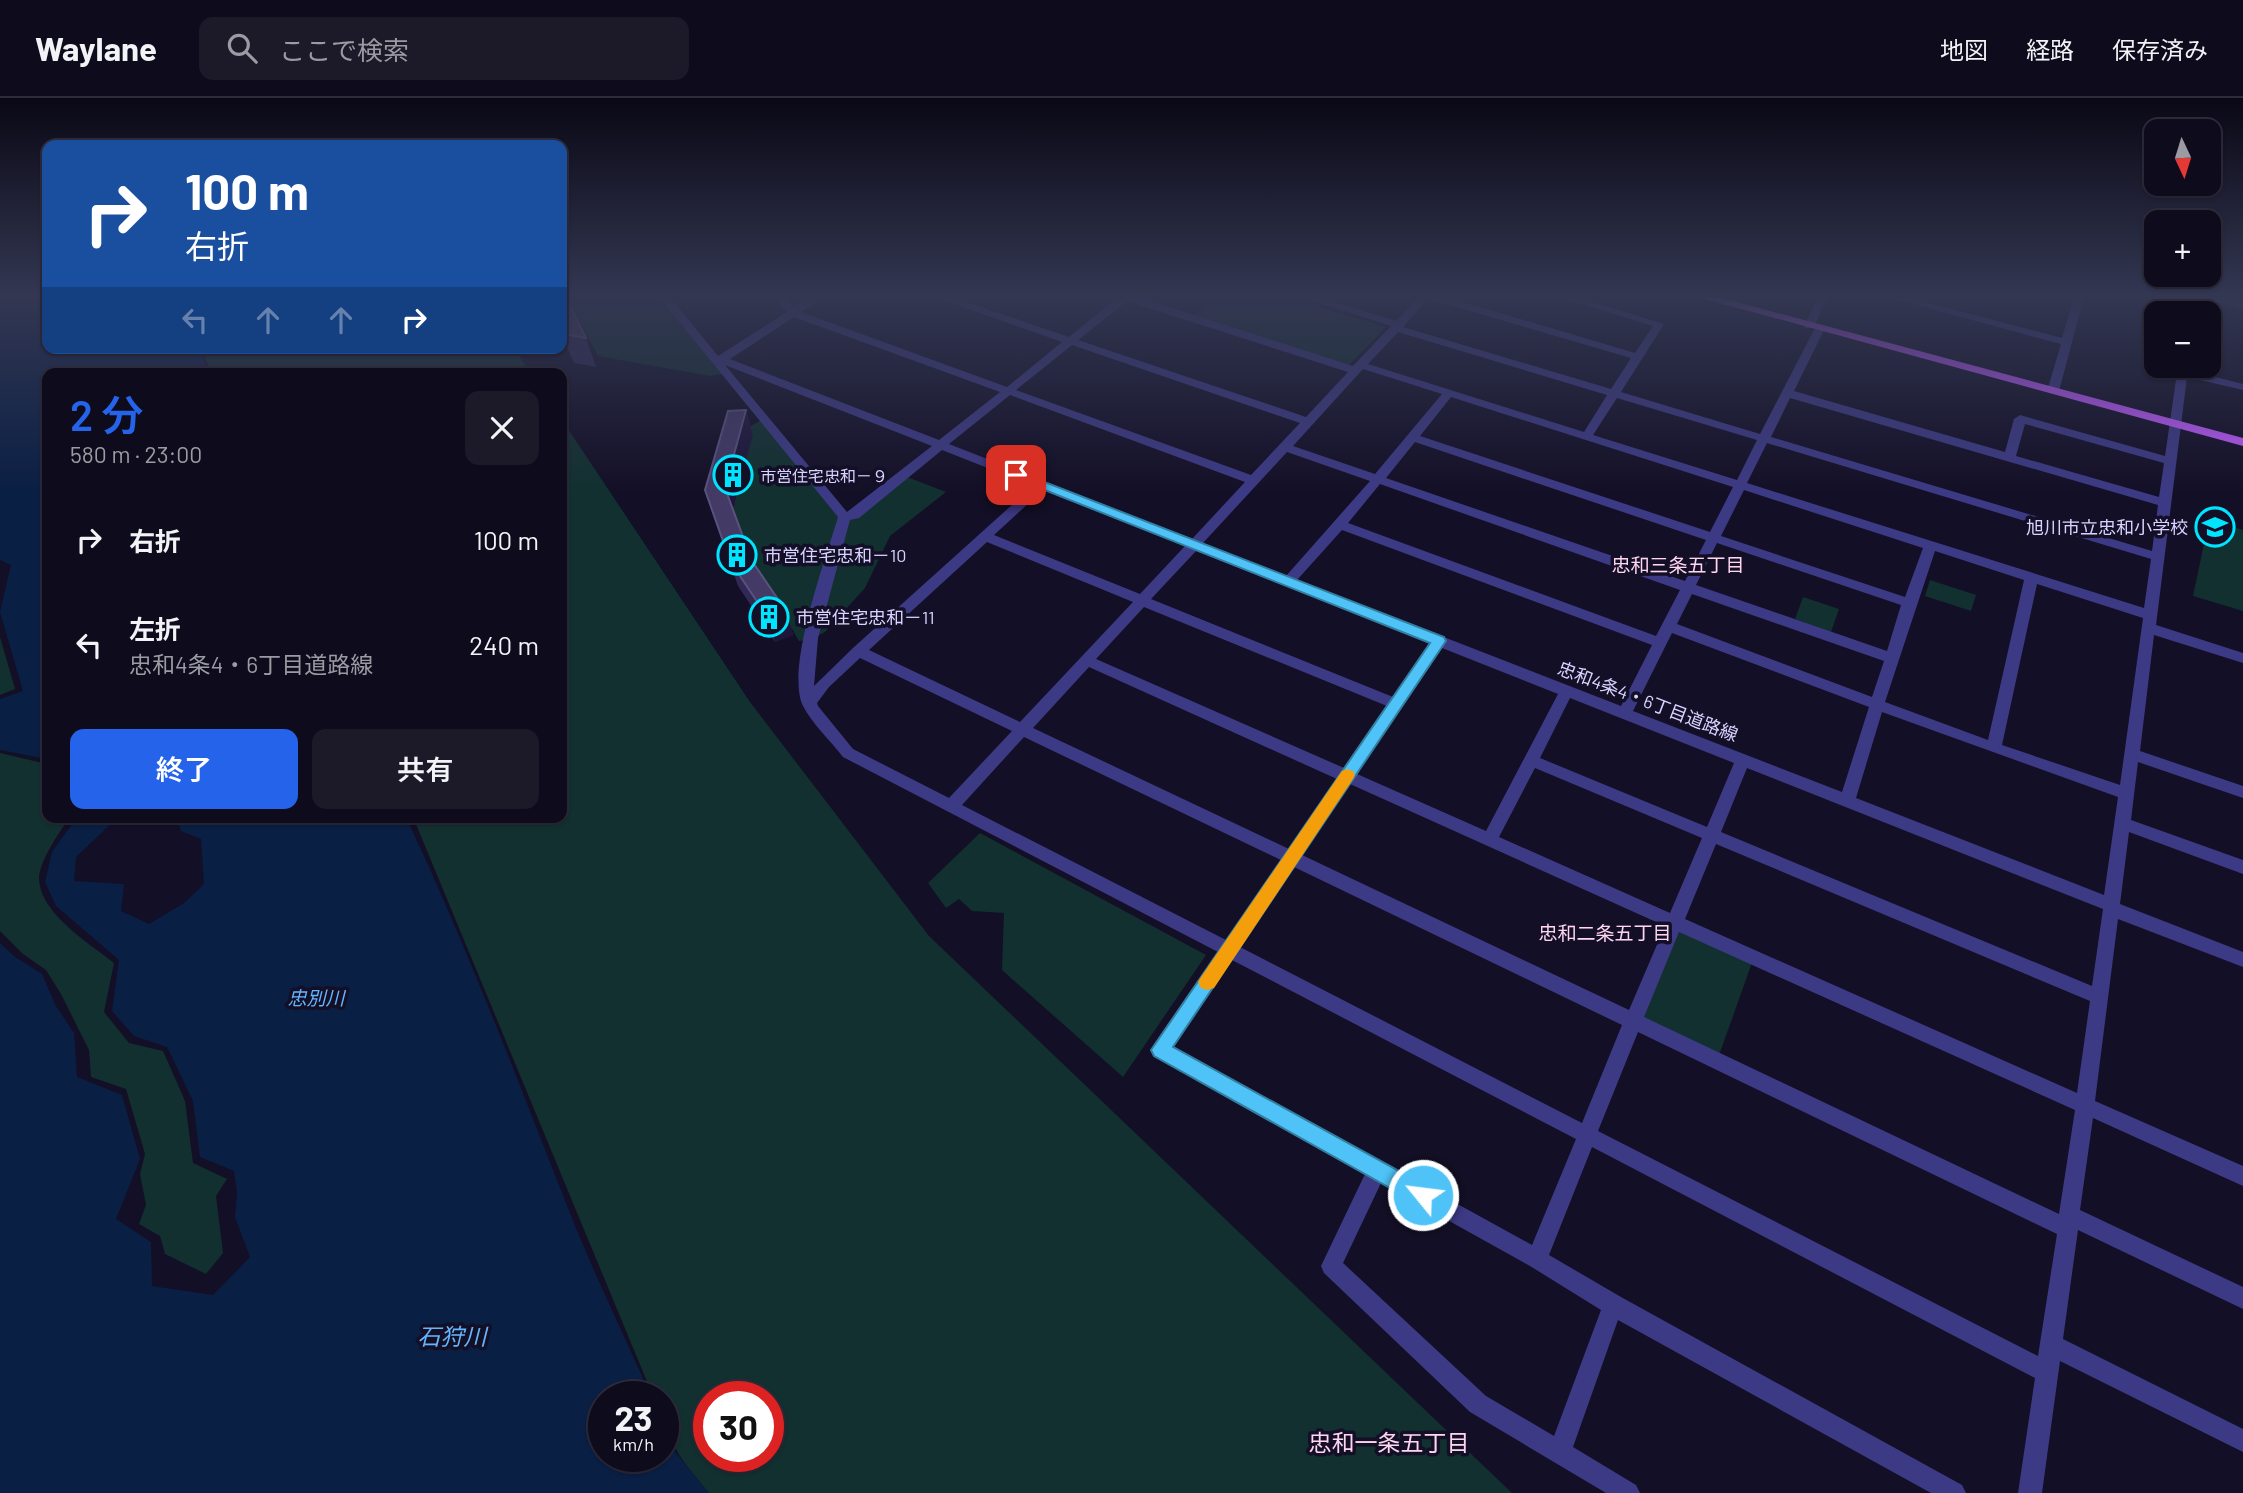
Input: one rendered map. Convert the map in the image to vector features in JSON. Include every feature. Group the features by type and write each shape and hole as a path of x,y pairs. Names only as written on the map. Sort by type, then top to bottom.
{"main road":[{"path":"1945,362 2243,442"}],"street":[{"path":"720,362 844,517"},
{"name":"忠和4条4・6丁目道路線","path":"722,362 1625,712 2243,960"},
{"path":"928,362 1255,481"},
{"path":"844,517 854,515 1044,362"},
{"path":"1129,362 1308,422"},
{"path":"1339,362 1449,393 2031,579 2243,658"},
{"path":"951,806 1365,362"},
{"path":"1513,362 2158,556"},
{"path":"1586,437 1635,362"},
{"path":"1625,712 1787,393 1800,362"},
{"path":"2053,391 2061,362"},
{"path":"2030,1493 2085,1105 2181,378"},
{"path":"2212,378 2243,387"},
{"path":"1289,581 1340,525 1449,393"},
{"path":"1787,393 2166,503"},
{"path":"2010,457 2020,419 2171,461"},
{"path":"1412,437 1909,603"},
{"path":"1285,447 1891,658"},
{"path":"809,703 824,683 858,651 1042,484"},
{"path":"844,517 812,639 805,681 809,703 848,753 2048,1373"},
{"path":"1340,525 1660,643"},
{"path":"985,536 1395,704"},
{"path":"1847,800 1909,603 1930,547"},
{"path":"1994,748 2031,579"},
{"path":"1668,626 1994,748 2125,793"},
{"path":"1439,641 1161,1050 1537,1259 1613,1305 1954,1493"},
{"path":"858,651 1633,1021 2068,1222 2243,1298"},
{"path":"1086,660 2243,1176"},
{"path":"1490,839 1567,691"},
{"path":"2132,754 2243,792"},
{"path":"1530,760 2099,997"},
{"path":"1537,1259 1743,760"},
{"path":"2122,822 2243,867"},
{"path":"1377,1169 1331,1266 1478,1404 1628,1493"},
{"path":"1560,1452 1613,1305"},
{"path":"2052,1345 2243,1441"}],"green space":[{"path":"207,362 523,362 527,368 209,368"},
{"path":"632,362 718,362 727,373 710,376"},
{"path":"763,419 844,517 902,475 946,492 890,536 865,588 825,632 812,639 799,641 730,522 744,430"},
{"path":"567,428 750,702 929,936 1512,1493 709,1493 679,1454 679,1381 647,1381 415,823 567,823"},
{"path":"2209,520 2243,530 2243,611 2193,596"},
{"path":"1930,580 1976,595 1971,611 1925,596"},
{"path":"1803,597 1839,609 1831,632 1795,619"},
{"path":"0,637 15,689 0,695"},
{"path":"0,753 42,763 42,823 66,823 42,865 39,880 42,893 68,927 114,963 104,1012 129,1043 163,1051 185,1101 193,1163 227,1179 216,1196 223,1253 206,1274 165,1254 160,1236 139,1224 146,1205 140,1174 145,1154 126,1089 91,1077 89,1050 61,994 46,970 23,954 0,931"},
{"path":"980,833 1206,955 1123,1077 1002,970 1004,913 972,911 959,899 946,908 928,883"},
{"path":"1675,922 1754,957 1717,1061 1633,1021"}],"water":[{"path":"0,362 204,362 206,368 42,368 42,758 0,750 0,699 23,691 0,612 11,565 0,560"},
{"name":"石狩川","path":"73,823 112,823 76,857 74,881 124,884 121,911 149,924 184,903 204,884 201,839 181,831 178,823 409,823 473,969 584,1248 644,1381 588,1381 588,1472 679,1472 679,1457 709,1493 0,1493 0,943 15,957 42,974 56,1006 74,1033 77,1077 122,1095 140,1159 116,1219 151,1242 152,1286 213,1295 250,1257 235,1217 237,1193 234,1171 200,1157 193,1101 167,1047 134,1036 112,1011 119,960 56,906 45,882 52,852"}],"building":[{"path":"746,410 725,488 752,561 786,611 768,618 730,561 705,490 728,411"}],"slow traffic":[{"path":"1207,982 1347,775"}],"place":[{"name":"市営住宅忠和－９","path":"733,475"},
{"name":"旭川市立忠和小学校","path":"2215,527"},
{"name":"市営住宅忠和－10","path":"737,555"},
{"name":"市営住宅忠和－11","path":"769,617"}],"district":[{"name":"忠和三条五丁目","path":"1678,564"},
{"name":"忠和二条五丁目","path":"1605,932"},
{"name":"忠和一条五丁目","path":"1389,1442"}],"route":[{"path":"1016,475 1439,641 1161,1050 1423,1195"}],"water label":[{"name":"忠別川","path":"316,997"}]}
